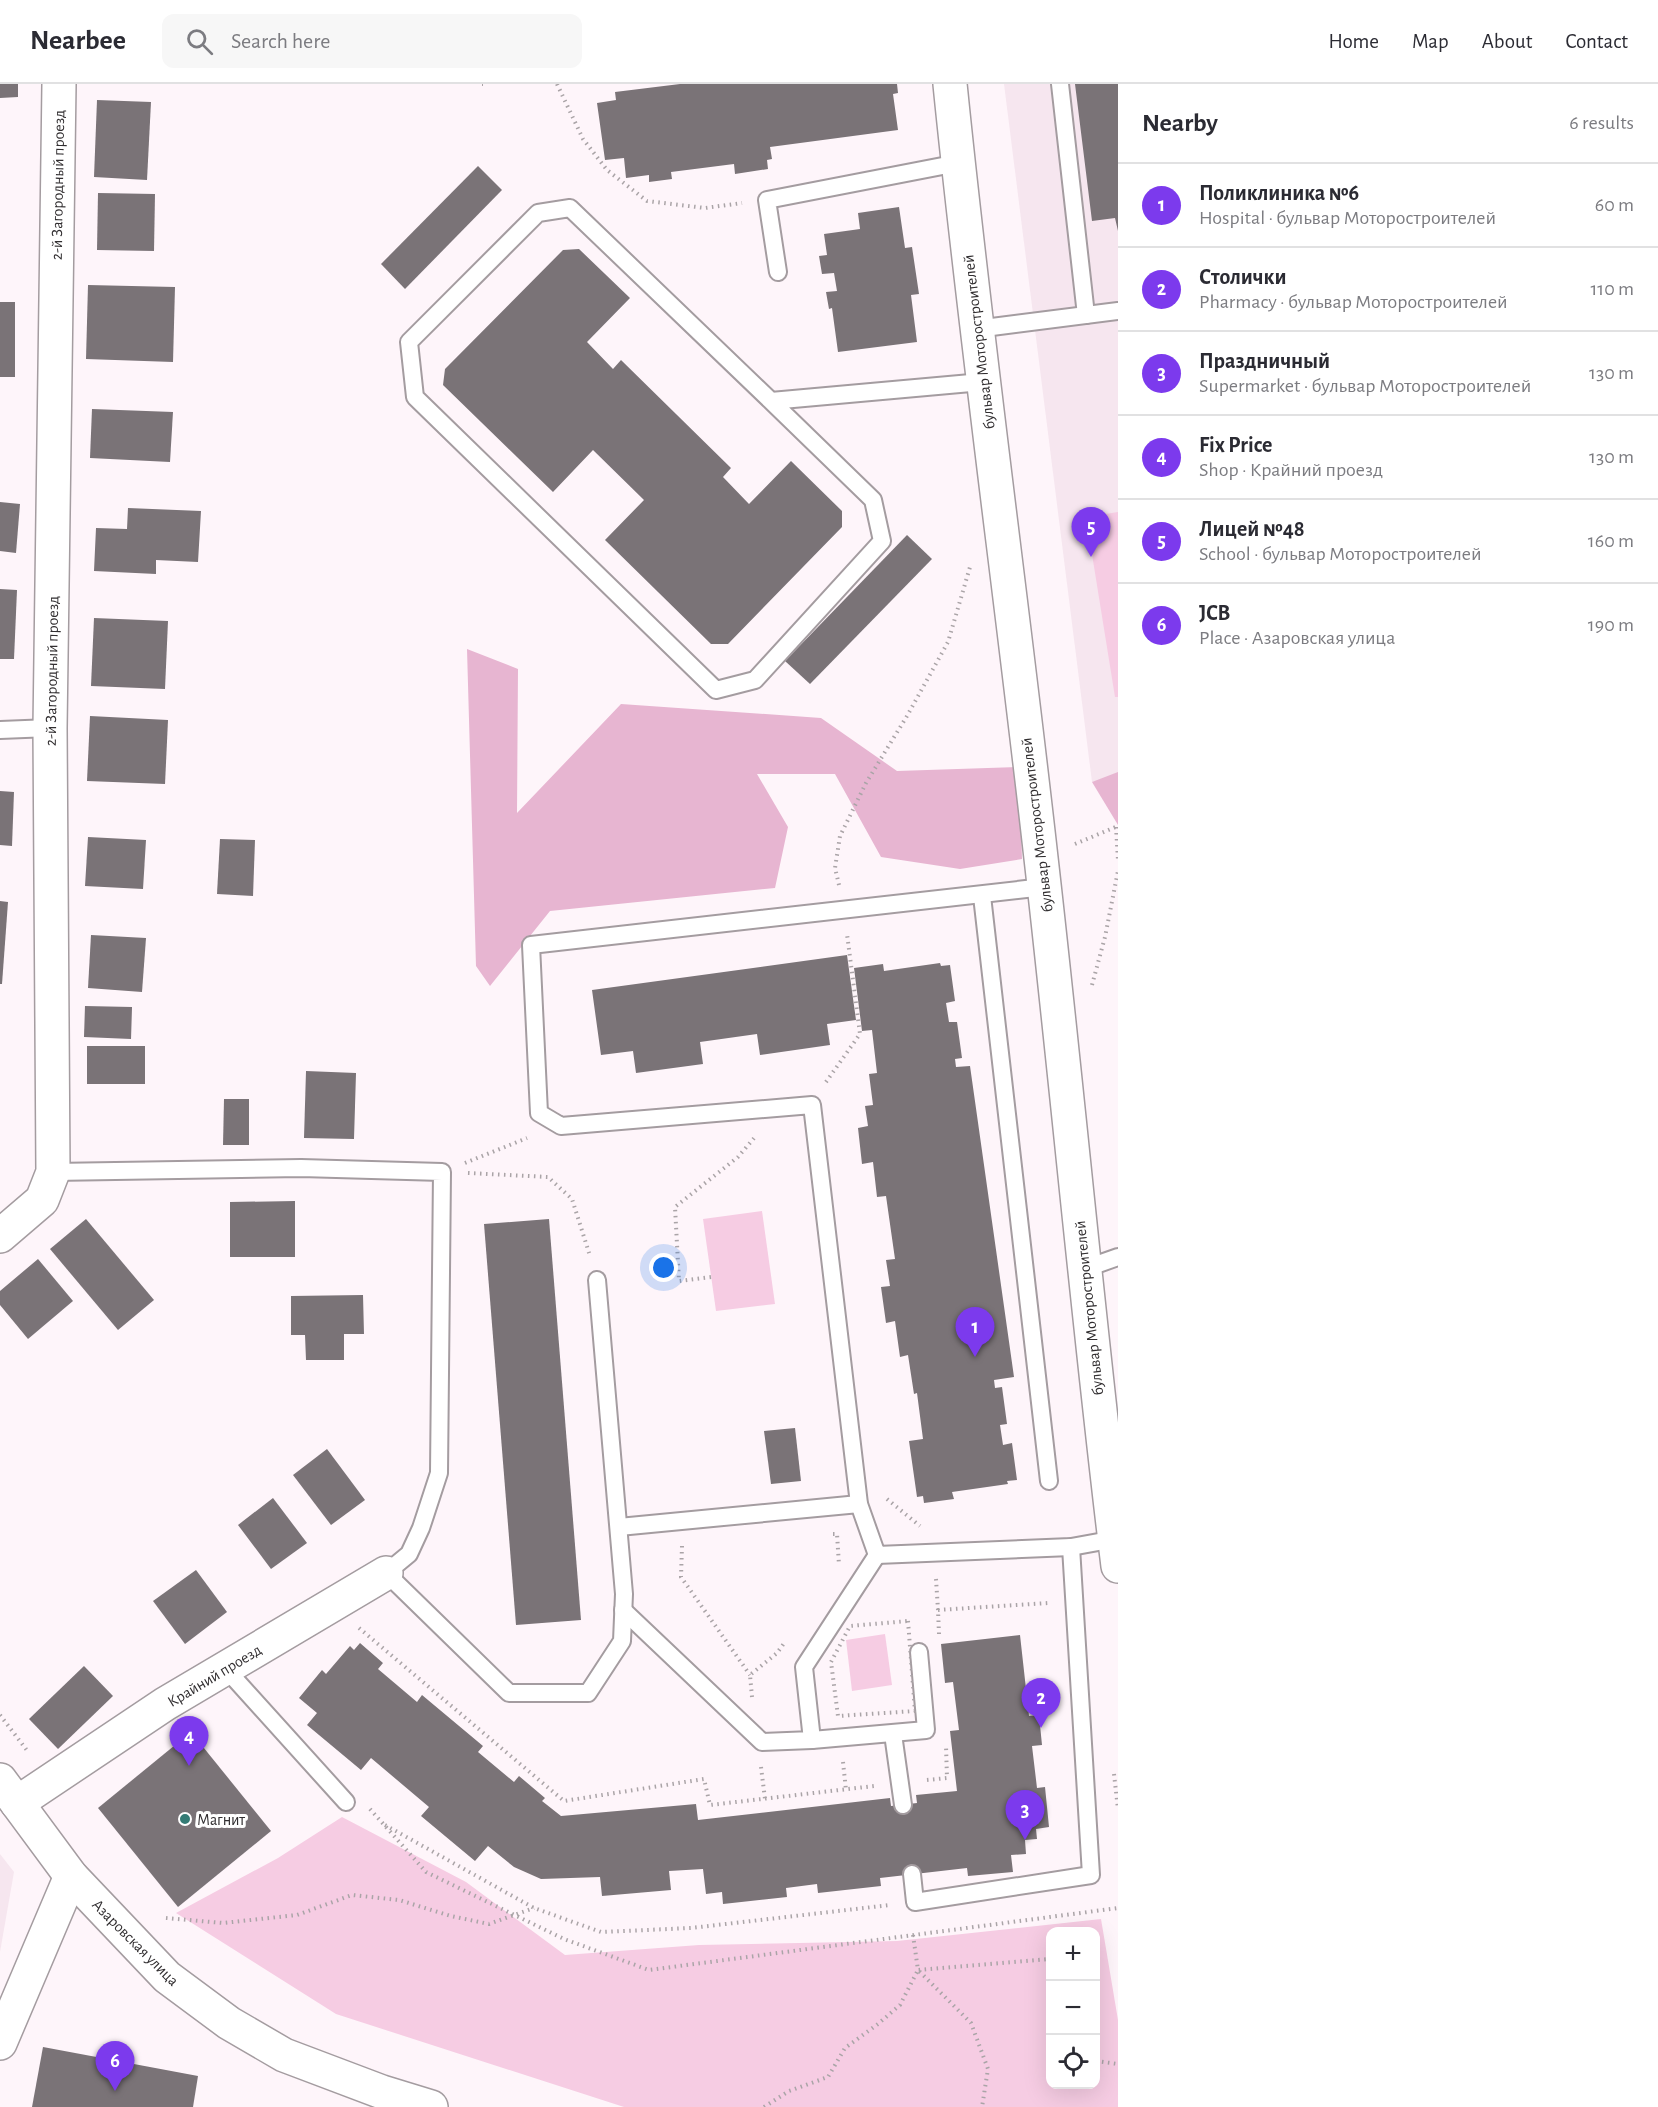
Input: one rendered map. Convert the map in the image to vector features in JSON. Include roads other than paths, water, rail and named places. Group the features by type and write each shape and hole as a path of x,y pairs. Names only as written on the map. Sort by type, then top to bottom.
{"street":[{"name":"2-й Загородный проезд","path":"0,1236 42,1200 53,1172 50,728 59,84"},
{"name":"бульвар Моторостроителей","path":"950,84 982,382 1042,873 1116,1552"},
{"name":"Крайний проезд","path":"5,1789 51,1780 165,1704 386,1573"},
{"name":"Азаровская улица","path":"5,1789 71,1876 167,1977 229,2023 284,2055 380,2100 432,2107"},
{"path":"0,2043 71,1876"}],"lane":[{"path":"1060,84 1086,315"},
{"path":"777,273 767,200 958,163"},
{"path":"771,401 873,500 882,541 755,680 716,690 416,397 409,342 538,213 570,208 771,401 982,382"},
{"path":"976,329 1118,311"},
{"path":"0,730 50,728"},
{"path":"878,1555 858,1504 812,1105 561,1126 539,1113 531,945 982,896 1042,873"},
{"path":"982,896 1049,1481"},
{"path":"53,1172 301,1168 442,1172 440,1473 421,1528 409,1554 386,1573 509,1693 588,1693 622,1641 623,1610 619,1527 597,1280"},
{"path":"1084,1269 1118,1257"},
{"path":"619,1527 858,1504"},
{"path":"878,1555 1071,1547 1116,1552"},
{"path":"912,1874 915,1902 1090,1875 1071,1547"},
{"path":"812,1740 804,1667 878,1555"},
{"path":"623,1610 762,1743 926,1731 915,1652"},
{"path":"225,1668 346,1802"},
{"path":"893,1734 903,1805"}],"place":[{"name":"Лицей №48","path":"1091,557"},
{"name":"Поликлиника №6","path":"975,1357"},
{"name":"Столички","path":"1041,1728"},
{"name":"Fix Price","path":"189,1766"},
{"name":"Магнит","path":"185,1819"},
{"name":"Праздничный","path":"1025,1840"},
{"name":"JCB","path":"115,2091"}]}
